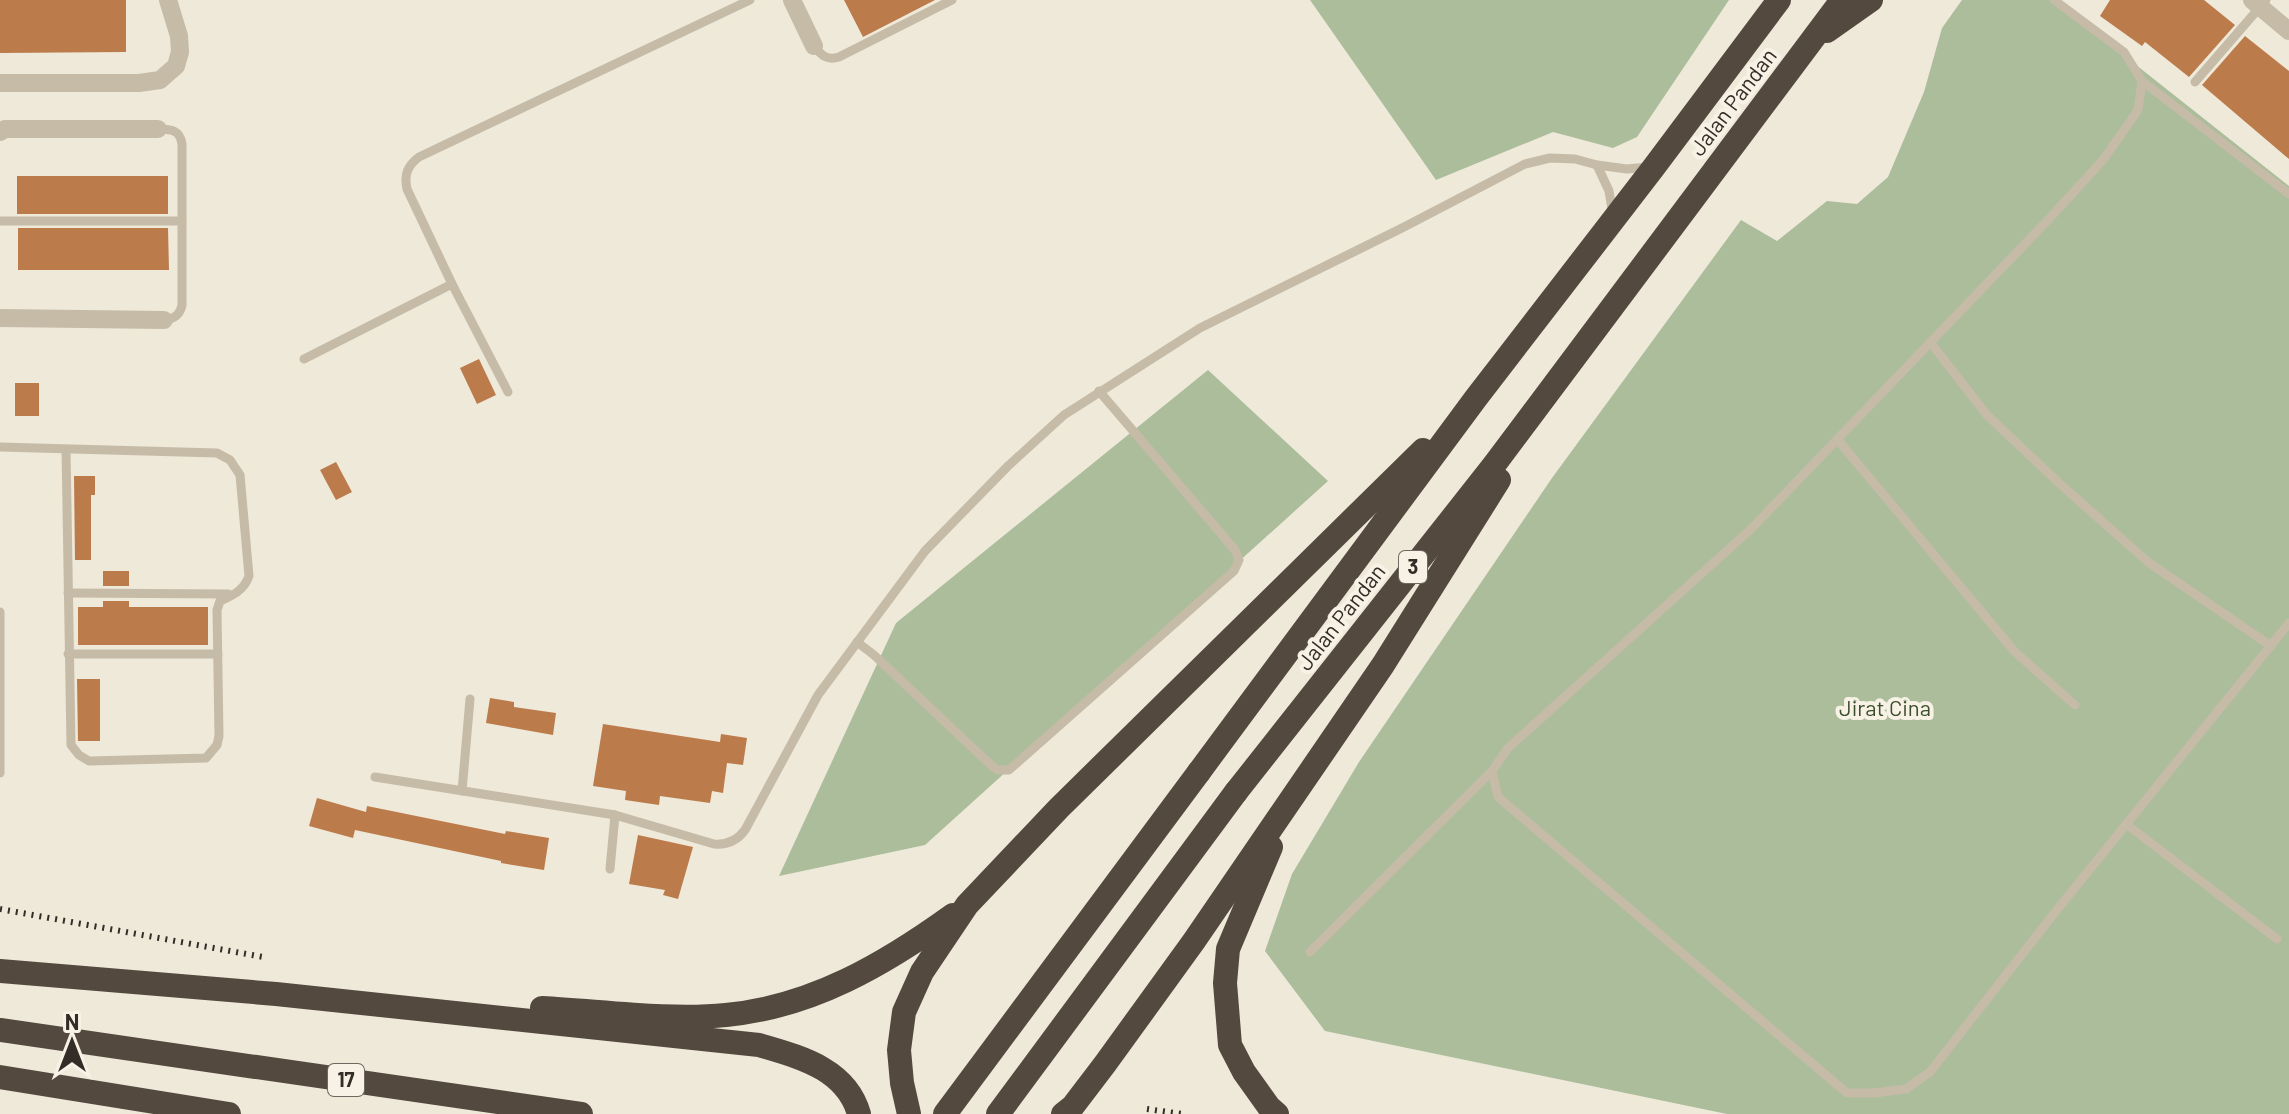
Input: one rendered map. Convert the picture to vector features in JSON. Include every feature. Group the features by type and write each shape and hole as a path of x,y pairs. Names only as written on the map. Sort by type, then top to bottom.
{"highway":[{"name":"Jalan Pandan","path":"998,1114 1236,792 1494,465 1842,0"},
{"path":"1807,46 1871,0"},
{"name":"Jalan Pandan","path":"945,1114 1476,398 1776,3"},
{"path":"1063,1114 1073,1106 1185,954 1383,665 1588,340"},
{"path":"909,1114 899,1050 904,1012 922,972 967,905 1069,798 1476,398"},
{"path":"1277,1114 1244,1072 1230,1045 1225,983 1228,949 1293,797"},
{"path":"276,994 678,1016 725,1015 768,1008 815,994 861,974 907,947 967,905"},
{"path":"0,971 276,994 759,1045 804,1058 831,1072 855,1099 859,1114"},
{"name":"17","path":"0,1030 581,1114"},
{"path":"0,1077 229,1114"}],"street":[{"path":"0,83 139,83 160,80 176,66 180,52 179,36 168,0"},
{"path":"792,0 814,46"},
{"path":"2260,2 2289,31"},
{"path":"0,132 5,129 158,129"},
{"path":"0,318 164,320"}],"lane":[{"path":"508,392 407,189 406,171 419,157 750,0"},
{"path":"814,46 822,56 839,57 952,0"},
{"path":"2054,0 2124,52 2142,81 2289,194"},
{"path":"2195,82 2260,2"},
{"path":"1310,952 1492,771 1508,748 1751,529 1930,342 2103,160 2138,110 2142,81"},
{"path":"158,129 173,130 181,139 181,310 172,319 164,320"},
{"path":"375,777 615,815 724,845 745,830 818,695 935,541 1008,466 1064,415 1200,328 1525,164 1550,158 1575,159 1627,169 1654,167"},
{"path":"1597,165 1609,191 1614,219"},
{"path":"0,221 182,221"},
{"path":"304,359 452,284"},
{"path":"1930,342 1987,415 2060,484 2148,562 2271,646"},
{"path":"857,642 993,767 1009,770 1234,571 1239,560 1235,550 1099,391"},
{"path":"1837,439 2015,652 2075,705"},
{"path":"0,447 217,453 230,460 240,475 249,576 245,586 220,601 217,610 219,736 217,745 206,758 89,761 71,745 66,449"},
{"path":"68,593 235,594"},
{"path":"0,612 0,773"},
{"path":"1492,771 1498,797 1847,1093 1906,1089 1930,1072 2289,623"},
{"path":"68,654 218,654"},
{"path":"462,791 470,699"},
{"path":"610,869 615,815"},
{"path":"2126,824 2277,939"}],"green space":[{"path":"1310,0 1729,0 1637,137 1613,148 1553,132 1436,180"},
{"name":"Jirat Cina","path":"1962,0 2054,0 2289,186 2289,1114 1727,1114 1325,1031 1265,951 1292,874 1359,762 1552,478 1741,220 1777,241 1827,201 1857,204 1888,177 1924,92 1942,28"},
{"path":"1208,370 1328,481 925,845 779,876 896,623"}],"building":[{"path":"0,0 126,0 126,52 0,53"},
{"path":"844,0 935,0 863,37"},
{"path":"2110,0 2204,0 2235,25 2189,77 2145,42 2142,46 2100,16"},
{"path":"2245,36 2289,71 2289,159 2202,85"},
{"path":"17,176 168,176 168,214 17,214"},
{"path":"18,228 168,228 169,270 18,270"},
{"path":"479,359 496,395 477,404 460,368"},
{"path":"15,383 39,383 39,416 15,416"},
{"path":"336,462 352,492 336,500 320,470"},
{"path":"74,476 95,476 95,495 91,495 91,560 75,560"},
{"path":"103,571 129,571 129,586 103,586"},
{"path":"103,601 129,601 129,607 208,607 208,645 78,645 78,607 103,607"},
{"path":"77,679 100,679 100,741 78,741"},
{"path":"490,698 514,702 514,707 556,713 553,735 486,723"},
{"path":"603,724 720,742 721,734 747,738 743,765 727,763 723,793 712,791 710,803 660,796 659,805 625,800 626,791 593,786"},
{"path":"317,798 366,812 367,806 505,834 506,831 549,838 544,870 355,830 353,838 309,826"},
{"path":"638,835 693,847 678,899 663,895 665,890 629,884"}],"railway":[{"path":"0,909 263,957"},
{"path":"1147,1109 1182,1114"}]}
